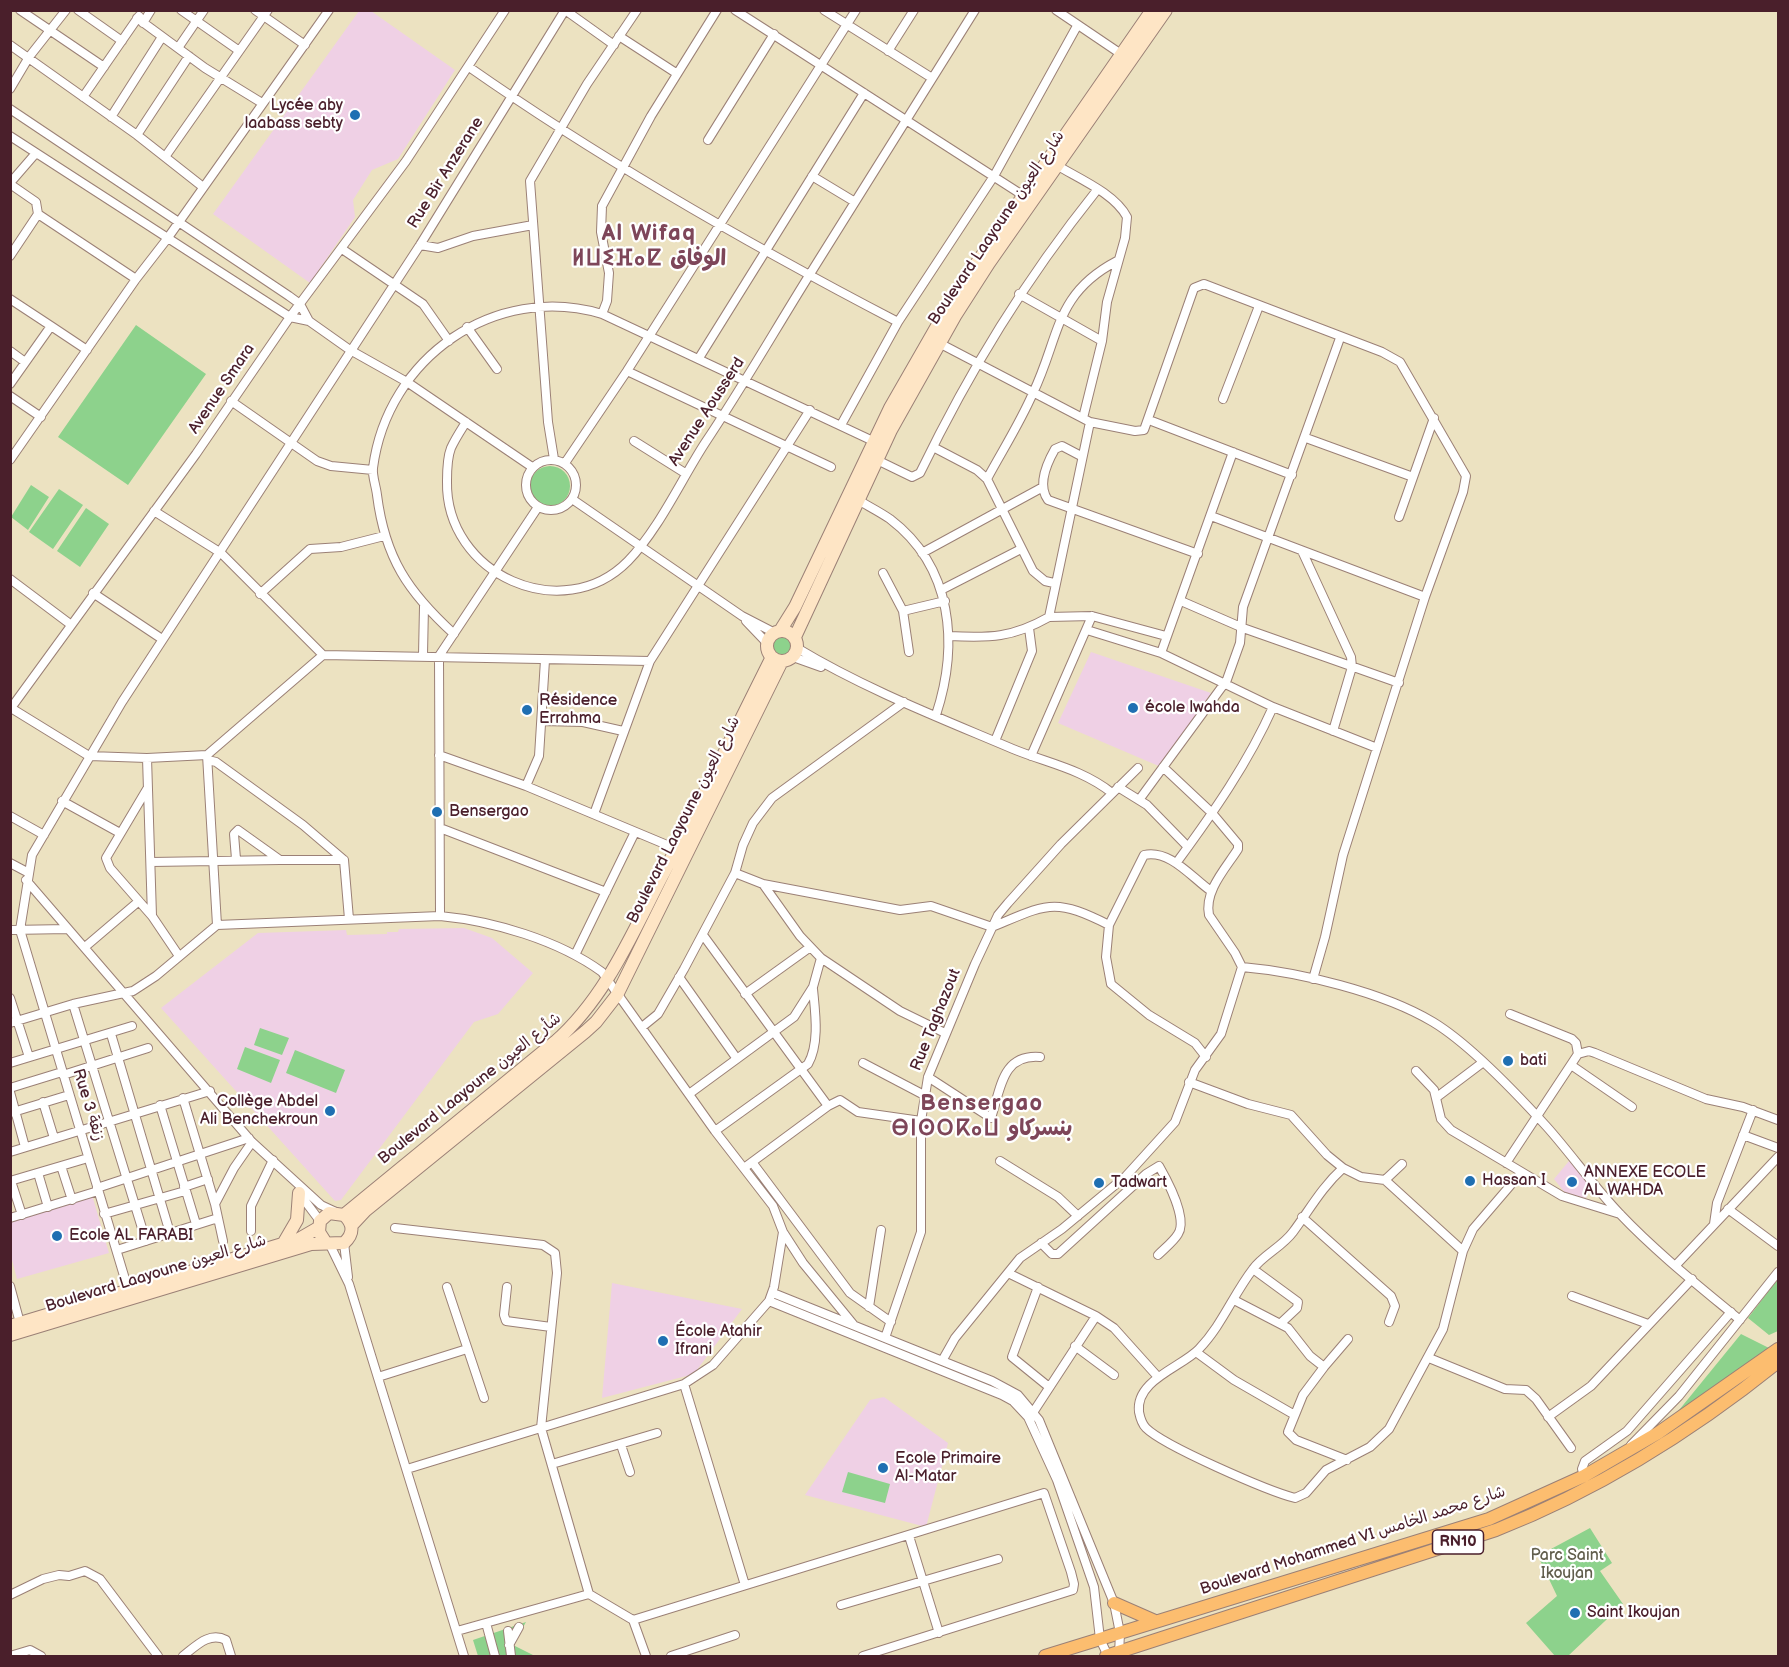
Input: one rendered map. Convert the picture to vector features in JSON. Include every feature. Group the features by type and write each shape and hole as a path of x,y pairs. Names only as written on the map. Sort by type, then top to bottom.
{"main road":[{"name":"Boulevard Mohammed VI شارع محمد الخامس","path":"1045,1656 1489,1519 1584,1476 1658,1433 1779,1349"},
{"name":"Boulevard Mohammed VI شارع محمد الخامس","path":"1112,1656 1307,1589 1496,1530 1546,1509 1593,1487 1666,1444 1726,1404 1779,1362"},
{"path":"1114,1603 1155,1621"}],"street":[{"path":"20,10 104,68"},
{"path":"10,89 29,57 66,10"},
{"path":"78,10 122,41"},
{"path":"83,97 140,17 151,10"},
{"path":"181,10 238,50"},
{"path":"178,48 204,10"},
{"path":"255,10 266,14 305,45"},
{"path":"10,460 136,279 180,221 329,10"},
{"name":"Avenue Smara","path":"89,756 11,708 154,511 290,317 406,161 505,10"},
{"path":"565,10 614,45"},
{"name":"Rue Bir Anzerane","path":"15,930 32,855 62,801 162,639 221,553 350,350 420,245 565,10"},
{"path":"554,459 548,422 530,181 560,127 637,10"},
{"path":"602,314 607,301 609,273 600,215 622,168 676,73 717,10"},
{"path":"735,10 1027,198"},
{"path":"824,10 932,78"},
{"path":"565,463 720,227 856,10"},
{"path":"888,51 914,10"},
{"name":"Avenue Aousserd","path":"466,422 451,448 447,466 449,507 456,528 480,562 495,574 541,590 563,590 589,584 627,562 641,545 746,380 975,10"},
{"path":"1056,10 1070,14 1077,26 1127,58"},
{"name":"Boulevard Laayoune شارع العيون","path":"1027,198 1058,166 1127,58 1152,10"},
{"name":"Boulevard Laayoune شارع العيون","path":"774,636 795,607 873,441 934,341 977,281 1027,198 1127,58 1166,10"},
{"path":"165,157 220,75 266,14"},
{"path":"140,17 162,37 262,103"},
{"path":"841,425 898,322 994,176 1077,26"},
{"path":"708,140 774,34"},
{"path":"619,36 676,73"},
{"path":"111,117 162,37"},
{"path":"10,45 137,135 203,187"},
{"path":"137,135 189,56"},
{"path":"469,67 622,168 720,227 898,322"},
{"path":"699,358 864,93"},
{"path":"10,109 180,221 300,304 309,321"},
{"path":"10,136 290,317 309,321 350,350 407,382 532,467"},
{"path":"10,256 38,214 36,202 10,183 36,153"},
{"path":"1049,617 1117,261 1125,238 1127,217 1097,190 1058,166"},
{"path":"812,176 855,202"},
{"path":"877,460 912,477 918,477 976,364 1019,294 1097,190"},
{"path":"38,214 136,279"},
{"path":"420,245 438,248 473,236 533,225"},
{"path":"342,249 394,283 430,312 449,341"},
{"path":"987,479 1033,393 1059,319 1086,282 1098,271 1117,261"},
{"path":"934,341 1086,420 1135,431 1144,430 1194,288 1204,284 1340,338 1382,352 1400,362 1434,418 1466,476 1463,492 1425,597 1343,855 1313,979"},
{"path":"1019,294 1059,319 1102,341"},
{"path":"10,299 87,350"},
{"path":"454,634 424,606 396,565 384,536 373,470 385,426 407,382 438,348 467,327 509,311 540,306 567,306 602,314 649,334 873,441"},
{"path":"1223,399 1259,306"},
{"path":"10,384 51,326"},
{"path":"467,327 497,369"},
{"path":"1139,800 1225,684 1244,627 1243,607 1270,539 1340,338"},
{"name":"Boulevard Laayoune شارع العيون","path":"607,980 681,851 788,652 934,341"},
{"path":"10,351 25,362"},
{"path":"627,371 722,418 831,467"},
{"path":"10,396 41,417"},
{"path":"231,401 291,445 324,464 373,470"},
{"path":"594,814 650,661 810,411"},
{"path":"1399,517 1434,418"},
{"path":"1149,420 1292,475"},
{"path":"1306,438 1413,477"},
{"path":"633,441 685,473"},
{"path":"1081,456 1062,446 1055,448 1043,487 1048,500 1198,554"},
{"path":"933,447 977,470 987,479 1033,571 1045,581 1054,583"},
{"path":"1161,653 1233,452"},
{"path":"554,459 565,463 575,476 576,492 572,499 560,509 545,510 538,507 526,493 527,475 532,467 542,460 554,459"},
{"path":"922,553 1043,487"},
{"path":"572,499 774,636 788,652 1031,756 1087,776 1139,800 1188,847"},
{"path":"858,500 890,519 922,553 945,601 949,636 949,666 936,715"},
{"path":"440,916 439,656 538,507"},
{"path":"154,511 221,553 323,655"},
{"path":"1211,516 1425,597"},
{"path":"260,594 310,549 341,547 384,536"},
{"path":"941,590 1021,549"},
{"path":"1302,551 1347,646 1352,667 1333,731"},
{"path":"884,573 903,611 909,652"},
{"path":"10,579 70,624"},
{"path":"93,593 162,639"},
{"path":"903,611 945,601"},
{"path":"1181,601 1244,627 1399,683"},
{"path":"423,656 424,606"},
{"path":"949,636 1008,635 1029,628 1049,617 1092,616 1166,636"},
{"path":"1031,756 1092,616"},
{"path":"995,741 1032,651 1029,628"},
{"path":"1087,630 1161,653 1273,707 1377,747"},
{"path":"774,636 788,632 788,652"},
{"path":"208,757 323,655 650,661"},
{"path":"526,786 539,756 543,721 545,660"},
{"path":"642,1027 658,1014 703,935 735,873 743,845 753,823 772,798 881,716 904,702"},
{"path":"1177,862 1212,813 1256,742 1273,707"},
{"path":"543,721 583,722 623,731"},
{"path":"439,755 526,786 681,851"},
{"path":"89,756 208,757 216,762 311,832 344,860 349,919"},
{"path":"208,757 217,925"},
{"path":"147,758 152,916"},
{"path":"942,1361 955,1338 1020,1258 1078,1216 1149,1153 1175,1122 1190,1082 1223,1028 1242,967 1209,915 1211,891 1239,846 1212,813 1163,767"},
{"name":"Rue Taghazout","path":"885,1338 921,1232 921,1121 928,1077 992,927 1022,886 1138,768"},
{"path":"147,789 109,852 107,864 152,916 179,956"},
{"path":"62,801 120,833"},
{"path":"10,816 44,834"},
{"path":"440,828 606,892"},
{"path":"236,859 234,834 238,830 280,860"},
{"path":"575,955 635,832"},
{"name":"Boulevard Laayoune شارع العيون","path":"617,995 681,851"},
{"path":"1206,1057 1195,1043 1149,1015 1111,984 1106,957 1109,925 1144,855 1153,854 1177,862 1211,891"},
{"path":"151,862 236,859 344,860"},
{"path":"10,862 27,876 121,992 251,1140 321,1204 340,1213 352,1225 351,1234 344,1243 349,1284 464,1656"},
{"path":"735,873 763,884 900,910 931,906 992,927 1031,910 1059,905 1076,909 1109,925"},
{"path":"763,884 809,948 821,958 900,1011 945,1033"},
{"path":"85,947 139,901"},
{"path":"14,1022 142,986 217,925 440,916 490,923 575,955 602,972 715,1131 773,1206 783,1232 803,1263 856,1326"},
{"path":"15,930 68,929"},
{"name":"Rue 3 زنقة","path":"15,930 44,1012 128,1290"},
{"path":"703,935 828,1106"},
{"path":"745,994 809,948"},
{"path":"689,1094 774,1032 801,1009 813,987 821,958"},
{"path":"1242,967 1313,979 1412,1011 1454,1037 1537,1116 1620,1214 1740,1320"},
{"path":"679,977 736,1059"},
{"name":"Boulevard Laayoune شأرع العيون","path":"340,1213 575,1024 598,996 607,980"},
{"path":"715,1131 801,1070 813,1055 815,1010 813,987"},
{"name":"Boulevard Laayoune شأرع العيون","path":"352,1225 366,1210 596,1022 617,995"},
{"path":"10,998 14,1022 29,1057"},
{"path":"73,1004 146,1241"},
{"path":"1510,1014 1572,1039 1576,1043 1578,1054"},
{"path":"10,1063 132,1026"},
{"path":"111,1034 170,1233"},
{"path":"25,1147 10,1090 119,1059 148,1048"},
{"path":"1506,1163 1578,1054 1589,1051 1706,1099 1753,1110 1779,1120"},
{"path":"928,1077 991,1118 1007,1072 1014,1061 1022,1057 1040,1057"},
{"path":"863,1063 924,1095"},
{"path":"1437,1097 1482,1063"},
{"path":"1571,1065 1632,1107"},
{"path":"1416,1071 1437,1097 1442,1119 1451,1130 1562,1196 1620,1214"},
{"path":"1190,1082 1248,1104 1291,1115 1327,1155 1343,1168 1361,1177 1385,1180 1463,1251"},
{"path":"10,1152 210,1091"},
{"path":"14,1112 69,1095"},
{"path":"183,1098 215,1204 223,1241"},
{"path":"744,1168 828,1106 840,1100 858,1112 921,1121"},
{"path":"43,1102 54,1138"},
{"path":"160,1105 196,1224"},
{"path":"1714,1224 1718,1203 1753,1110"},
{"path":"1743,1135 1779,1148"},
{"path":"10,1218 72,1200 176,1162 251,1140"},
{"path":"215,1204 251,1140"},
{"path":"1149,1153 1159,1166 1173,1194 1181,1222 1178,1234 1158,1255"},
{"path":"1676,1265 1779,1156"},
{"path":"22,1215 11,1181 88,1158"},
{"path":"251,1231 251,1206 273,1160"},
{"path":"1000,1161 1058,1197 1078,1216"},
{"path":"752,1162 850,1293 891,1322"},
{"path":"1385,1180 1402,1164"},
{"path":"61,1166 72,1200"},
{"path":"1041,1243 1052,1254 1058,1254 1108,1212 1146,1174 1159,1166"},
{"path":"1343,1168 1318,1193 1292,1233 1253,1269 1213,1332 1196,1352 1158,1377 1146,1389 1139,1402 1142,1423 1158,1436 1217,1466 1285,1495 1298,1498 1326,1470 1370,1447 1389,1429 1429,1358 1448,1313 1463,1251 1479,1220 1521,1173"},
{"path":"38,1173 48,1207"},
{"path":"104,1214 159,1198 208,1179"},
{"path":"292,1179 319,1225 320,1236 328,1244 349,1284"},
{"path":"283,1244 297,1221 299,1193"},
{"path":"1728,1209 1779,1246"},
{"path":"319,1225 324,1216 340,1213"},
{"path":"1302,1217 1391,1296 1395,1306 1389,1322"},
{"path":"117,1250 218,1218"},
{"name":"Boulevard Laayoune شارع العيون","path":"15,1324 283,1244 304,1237 319,1225"},
{"path":"395,1228 550,1248 555,1253 557,1273 541,1428 589,1594 633,1620 646,1656"},
{"path":"869,1307 882,1230"},
{"path":"407,1468 684,1384 713,1365 771,1297 783,1232"},
{"path":"328,1244 344,1243"},
{"name":"Boulevard Laayoune شارع العيون","path":"10,1335 311,1244 328,1244"},
{"path":"1253,1269 1298,1302 1297,1308 1281,1323"},
{"path":"1622,1454 1679,1396 1779,1272"},
{"path":"1008,1273 1096,1316 1114,1328 1158,1377"},
{"path":"1548,1417 1591,1386 1692,1279"},
{"path":"10,1286 15,1324"},
{"path":"447,1287 484,1398"},
{"path":"507,1287 504,1315 506,1321 550,1327"},
{"path":"1038,1287 1012,1357 1049,1387"},
{"path":"1572,1296 1648,1324"},
{"path":"771,1297 856,1326 1009,1389 1034,1412 1069,1487 1114,1603 1120,1633 1112,1656"},
{"path":"771,1297 1014,1401 1028,1417 1060,1487 1094,1587 1100,1639 1112,1656"},
{"path":"1234,1300 1281,1323 1295,1335 1310,1356 1324,1367"},
{"path":"1584,1476 1582,1469 1585,1461 1627,1431 1731,1312"},
{"path":"1034,1412 1096,1316"},
{"path":"1347,1460 1291,1437 1288,1426 1293,1414 1324,1367 1348,1339"},
{"path":"1075,1346 1114,1375"},
{"path":"378,1377 467,1348"},
{"path":"1196,1352 1234,1380 1293,1414"},
{"path":"1429,1358 1505,1389 1526,1390 1571,1448"},
{"path":"684,1384 745,1585"},
{"path":"552,1464 657,1433"},
{"path":"621,1445 630,1472"},
{"path":"633,1620 909,1536 1060,1487"},
{"path":"863,1656 1073,1590 1071,1572 1044,1493"},
{"path":"909,1536 939,1633"},
{"path":"842,1605 998,1559"},
{"path":"10,1595 50,1577 69,1576 85,1571 92,1573 100,1578 158,1656"},
{"path":"457,1631 589,1594"},
{"path":"486,1623 495,1656"},
{"path":"509,1645 519,1628"},
{"path":"508,1631 511,1656"},
{"path":"671,1656 735,1635"},
{"path":"183,1656 206,1640 217,1637 225,1640 231,1656"},
{"path":"10,1656 30,1650 40,1656"}],"shaded area":[{"name":"Lycée aby laabass sebty","path":"359,11 371,11 455,70 398,159 372,170 353,200 355,217 310,283 213,214"},
{"name":"école lwahda","path":"1091,652 1211,693 1161,767 1058,723"},
{"name":"Collège Abdel Ali Benchekroun","path":"464,928 492,938 533,973 498,1014 474,1022 341,1200 335,1201 161,1008 258,933 346,930 347,935 387,934 387,932 398,932 399,929"},
{"name":"ANNEXE ECOLE AL WAHDA","path":"1569,1161 1591,1185 1586,1198 1566,1194 1554,1179"},
{"name":"Ecole AL FARABI","path":"92,1195 109,1253 17,1279 11,1256 10,1220"},
{"name":"École Atahir Ifrani","path":"612,1283 742,1309 694,1374 602,1398"},
{"name":"Ecole Primaire Al-Matar","path":"884,1397 948,1443 926,1527 805,1495 870,1400"}],"green space":[{"path":"136,325 206,374 128,485 58,437"},
{"path":"550,466 558,467 564,472 569,478 569,494 564,500 558,505 550,506 542,505 536,500 531,494 530,486 531,478 536,472 542,467"},
{"path":"31,485 49,497 28,530 11,517"},
{"path":"59,489 83,505 53,549 29,532"},
{"path":"86,508 109,524 80,567 57,551"},
{"path":"782,633 791,637 795,646 791,655 782,659 773,655 769,646 773,637"},
{"path":"260,1028 289,1038 282,1055 254,1045"},
{"path":"245,1047 280,1060 271,1083 237,1069"},
{"path":"295,1050 345,1070 336,1093 286,1073"},
{"path":"1778,1279 1778,1331 1769,1335 1748,1318"},
{"path":"1741,1334 1771,1349 1675,1415"},
{"path":"848,1472 890,1484 885,1503 842,1492"},
{"name":"Saint Ikoujan","path":"1590,1528 1612,1563 1600,1571 1623,1604 1568,1656 1555,1656 1526,1623 1557,1596 1538,1556"},
{"path":"526,1622 513,1645 535,1656 478,1656 473,1640"}],"place":[{"name":"Lycée aby laabass sebty","path":"355,115"},
{"name":"école lwahda","path":"1133,708"},
{"name":"Résidence Errahma","path":"527,710"},
{"name":"Bensergao","path":"437,812"},
{"name":"bati","path":"1508,1061"},
{"name":"Collège Abdel Ali Benchekroun","path":"330,1111"},
{"name":"Hassan I","path":"1470,1181"},
{"name":"ANNEXE ECOLE AL WAHDA","path":"1572,1182"},
{"name":"Tadwart","path":"1099,1183"},
{"name":"Ecole AL FARABI","path":"57,1236"},
{"name":"École Atahir Ifrani","path":"663,1341"},
{"name":"Ecole Primaire Al-Matar","path":"883,1468"},
{"name":"Saint Ikoujan","path":"1575,1613"}],"district":[{"name":"Al Wifaq ⵍⵡⵉⴼⴰⵇ الوفاق","path":"649,246"},
{"name":"Bensergao ⴱⵏⵙⵔⴽⴰⵡ بنسركاو","path":"982,1116"}],"park label":[{"name":"Parc Saint Ikoujan","path":"1567,1565"}]}
